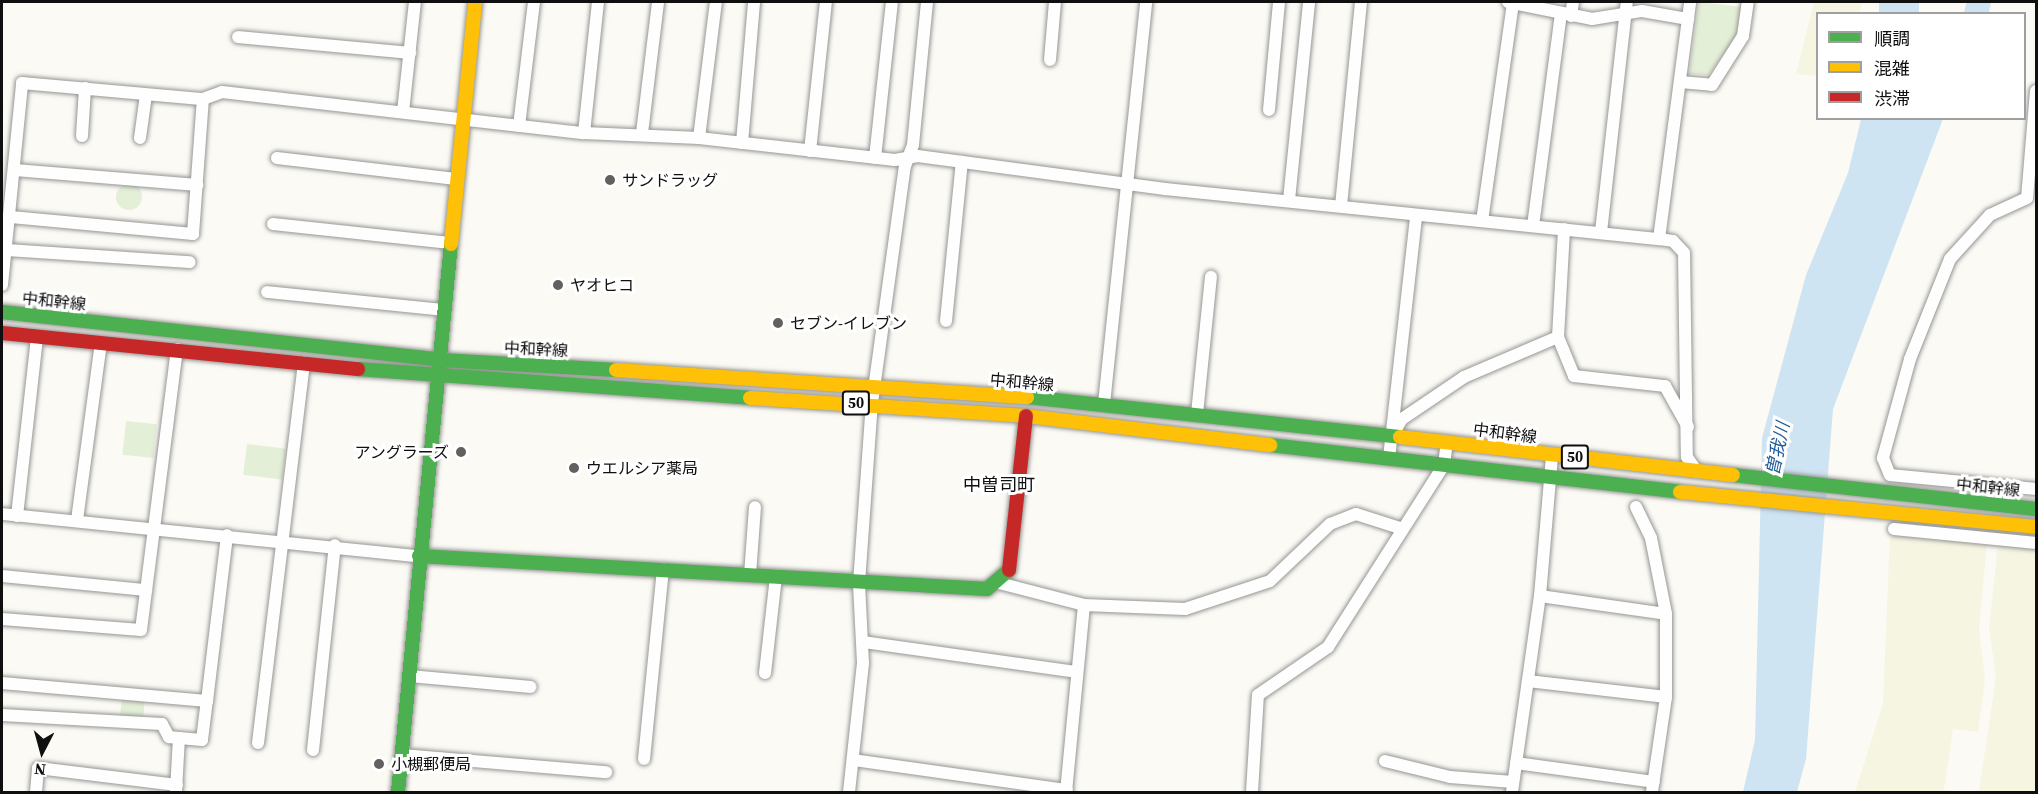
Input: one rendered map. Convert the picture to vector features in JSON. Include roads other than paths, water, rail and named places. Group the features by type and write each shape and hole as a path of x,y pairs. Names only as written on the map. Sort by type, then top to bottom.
{"main road":[{"path":"398,792 419,556 441,360 461,120 475,2"},
{"name":"中和幹線","path":"2,312 441,360 874,384 1104,404 2037,509"},
{"name":"中和幹線","path":"2,333 438,377 872,403 1026,416 1550,479 2037,527"},
{"path":"419,556 987,589 999,583 1012,563 1026,416"}],"street":[{"path":"403,112 414,2"},
{"path":"519,126 534,2"},
{"path":"584,133 598,2"},
{"path":"642,133 658,2"},
{"path":"699,138 716,2"},
{"path":"742,144 754,2"},
{"path":"810,151 826,2"},
{"path":"875,158 892,2"},
{"path":"849,792 863,642 859,583 872,403 910,158 927,2"},
{"path":"1050,60 1055,2"},
{"path":"1104,404 1125,183 1146,2"},
{"path":"1269,110 1279,2"},
{"path":"1289,200 1309,2"},
{"path":"1341,207 1361,2"},
{"path":"1482,221 1515,2 1566,15 1627,8 1688,19"},
{"path":"1533,226 1566,15 1573,2"},
{"path":"1659,239 1690,2"},
{"path":"1680,82 1713,85 1743,36 1748,2"},
{"path":"1600,232 1627,8"},
{"path":"238,37 410,53"},
{"path":"2,285 8,250 22,83 203,99 222,92 584,133 642,133 875,158 962,162 1416,216 1600,232 1673,241 1684,253 1688,457 1700,472"},
{"path":"82,136 85,88"},
{"path":"2037,91 2027,198 1990,215 1950,259 1910,359 1883,458 1890,475 2037,489"},
{"path":"140,138 146,95"},
{"path":"11,217 193,234 203,99"},
{"path":"277,158 456,178"},
{"path":"946,321 962,162"},
{"path":"15,170 196,185"},
{"path":"1389,458 1416,216"},
{"path":"273,224 450,243"},
{"path":"1564,229 1558,337 1575,376 1665,386 1689,428"},
{"path":"8,250 190,262"},
{"path":"1197,414 1211,277"},
{"path":"267,292 444,310"},
{"path":"17,516 37,337"},
{"path":"1392,436 1402,419 1464,377 1558,337"},
{"path":"77,520 100,343"},
{"path":"2,619 141,630 177,349"},
{"path":"258,743 304,363"},
{"path":"1252,792 1258,695 1328,647 1400,528 1444,465 1447,442"},
{"path":"1385,761 1450,777 1513,787 1540,596 1552,455"},
{"path":"750,575 755,507"},
{"path":"1516,763 1653,787 1666,697 1666,614 1651,538 1636,507"},
{"path":"2,514 283,538 419,556"},
{"path":"999,583 1083,605 1207,605 1270,581 1330,524 1356,514 1400,528"},
{"path":"1894,529 2037,543"},
{"path":"2,715 162,724 169,736 202,740 227,535"},
{"path":"313,750 335,545"},
{"path":"644,759 663,569"},
{"path":"2,576 146,590"},
{"path":"765,673 776,576"},
{"path":"1540,596 1666,614"},
{"path":"853,760 1067,791 1083,605"},
{"path":"863,642 1077,672"},
{"path":"410,676 531,687"},
{"path":"1528,681 1666,697"},
{"path":"2,683 207,701"},
{"path":"36,792 38,768 176,789 179,738"},
{"path":"402,755 606,772"}],"water":[{"path":"1879,2 1919,2 1919,12 1879,12"},
{"name":"曽我川","path":"1861,120 1943,120 1833,409 1806,759 1797,792 1743,792 1755,740 1762,438 1806,275 1848,173"}],"waterway":[{"path":"1976,12 1979,2"}],"place":[{"name":"サンドラッグ","path":"610,180"},
{"name":"ヤオヒコ","path":"558,285"},
{"name":"セブン-イレブン","path":"778,323"},
{"name":"アングラーズ","path":"461,452"},
{"name":"ウエルシア薬局","path":"574,468"},
{"name":"小槻郵便局","path":"379,764"}],"district":[{"name":"中曽司町","path":"999,485"}]}
